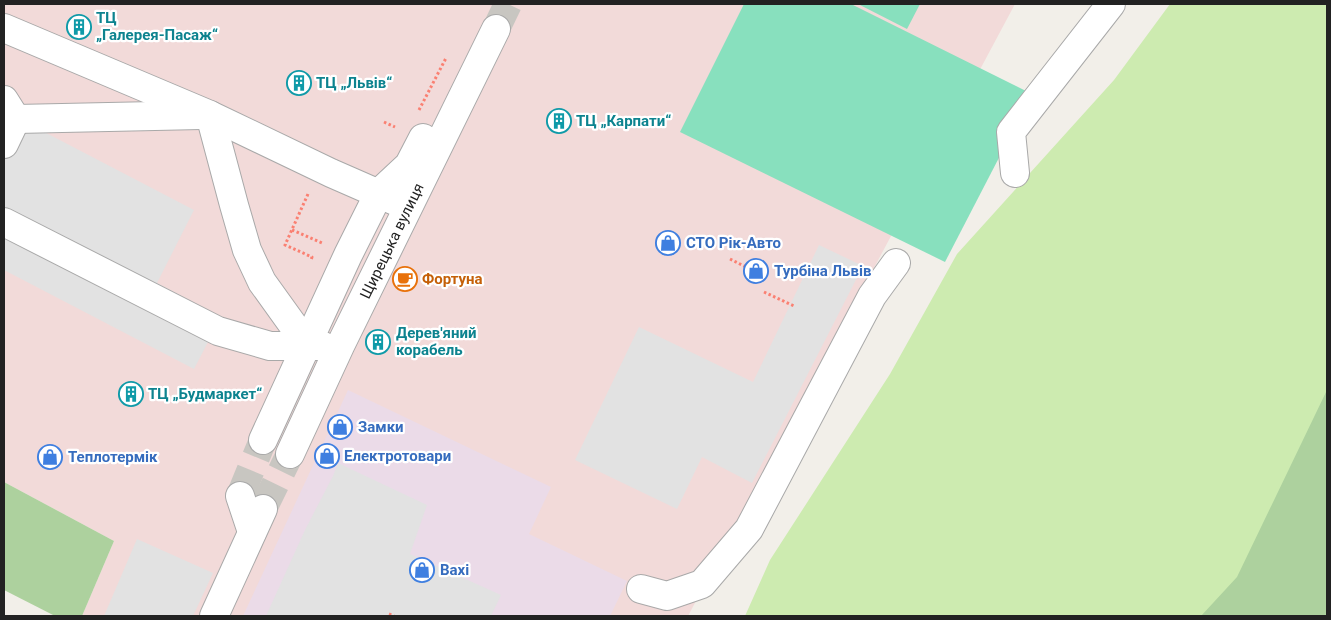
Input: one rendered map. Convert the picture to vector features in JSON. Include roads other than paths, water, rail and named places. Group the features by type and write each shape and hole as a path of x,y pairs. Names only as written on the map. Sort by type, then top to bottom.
{"street":[{"path":"1015,173 1011,132 1111,4"},
{"path":"4,28 210,115 330,173 408,207"},
{"name":"Щирецька вулиця","path":"290,454 408,207 484,33 409,165 379,193"},
{"path":"4,144 10,109 210,115"},
{"path":"210,115 247,250 262,282 308,346"},
{"path":"263,440 308,346 348,255 379,193"},
{"path":"4,222 218,331 270,346 340,346"},
{"path":"641,589 667,596 702,584 749,530 872,296 896,263"},
{"path":"214,616 252,512"}],"tunnel":[{"path":"496,29 508,4"},
{"path":"240,496 263,440"},
{"path":"263,509 290,454"}],"place":[{"name":"ТЦ „Галерея-Пасаж“","path":"79,27"},
{"name":"ТЦ „Львів“","path":"299,83"},
{"name":"ТЦ „Карпати“","path":"559,121"},
{"name":"СТО Рік-Авто","path":"668,243"},
{"name":"Турбіна Львів","path":"756,271"},
{"name":"Фортуна","path":"405,279"},
{"name":"Дерев'яний корабель","path":"378,342"},
{"name":"ТЦ „Будмаркет“","path":"131,394"},
{"name":"Замки","path":"340,427"},
{"name":"Електротовари","path":"327,456"},
{"name":"Теплотермік","path":"50,457"},
{"name":"Baxi","path":"422,570"}]}
